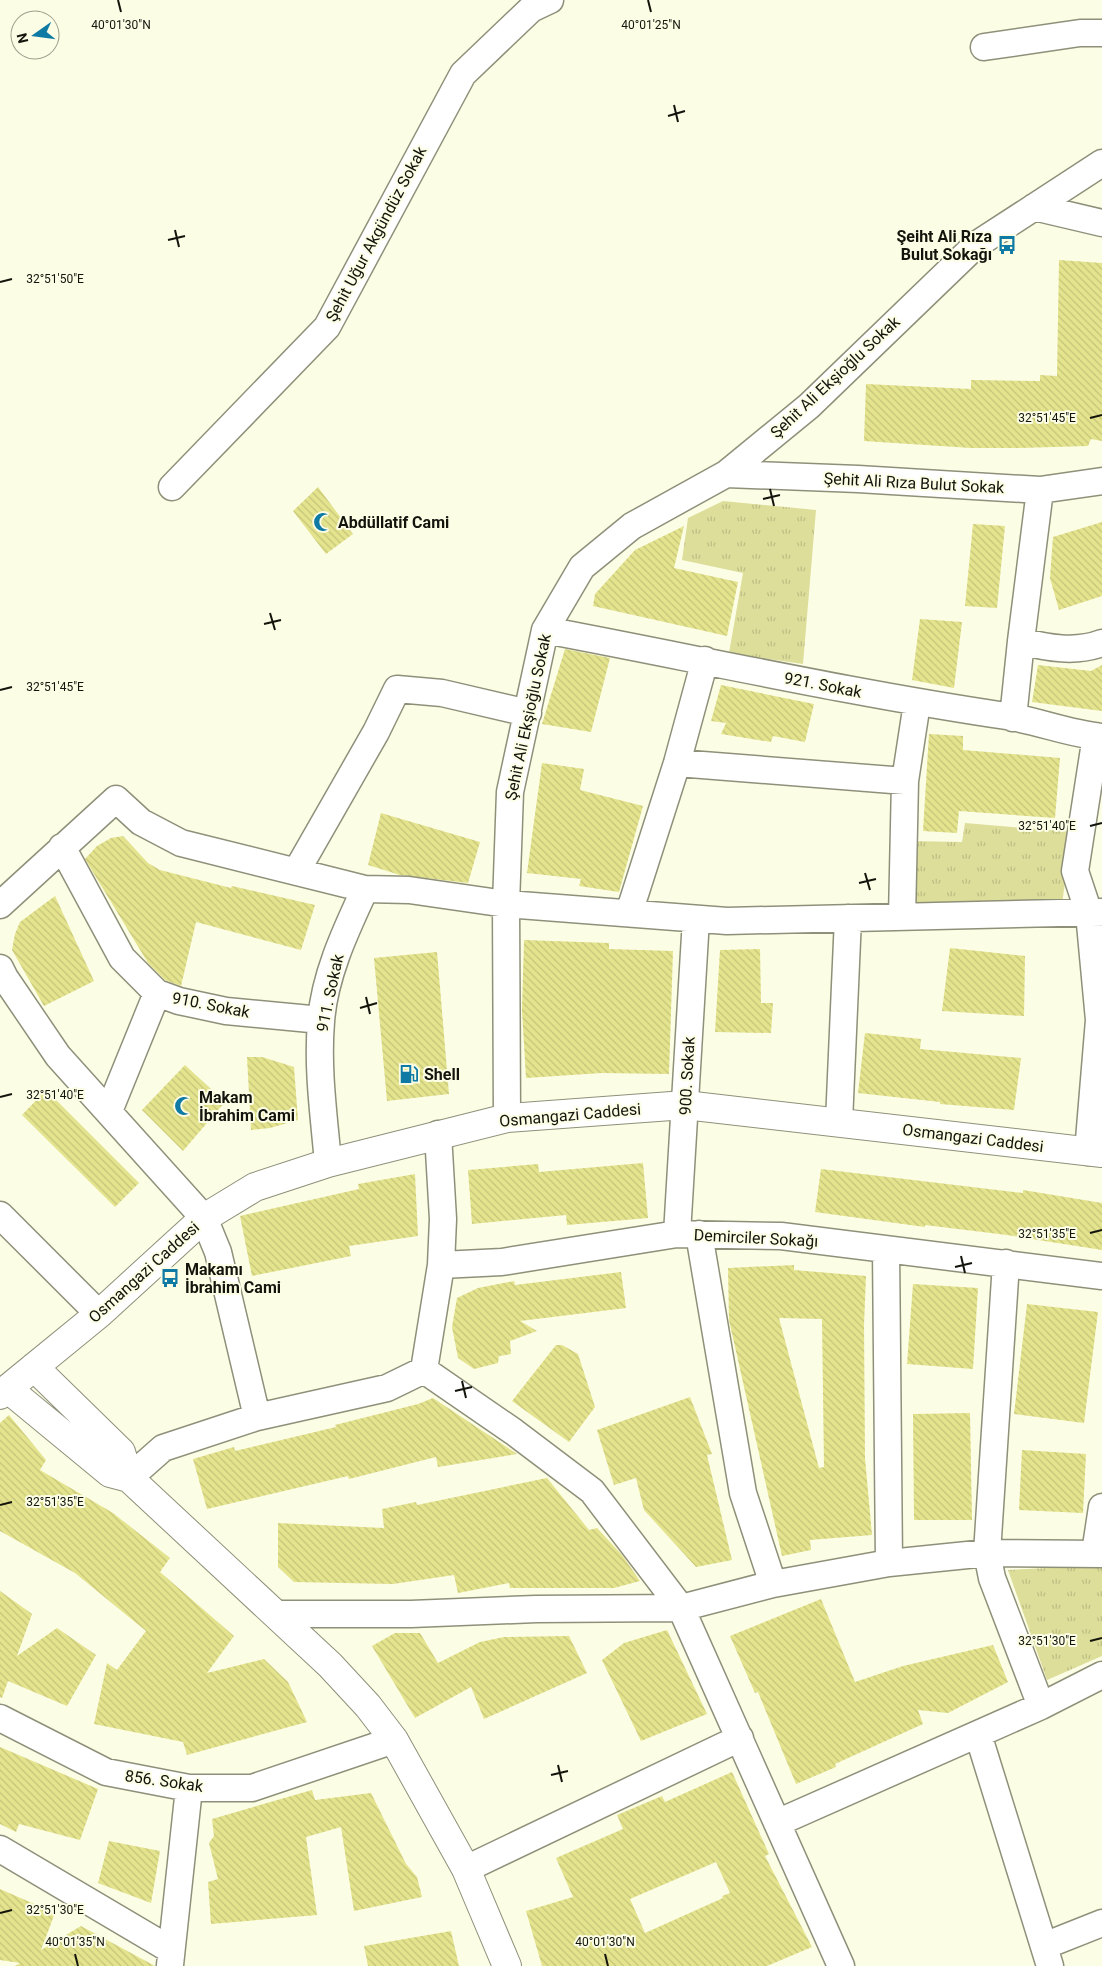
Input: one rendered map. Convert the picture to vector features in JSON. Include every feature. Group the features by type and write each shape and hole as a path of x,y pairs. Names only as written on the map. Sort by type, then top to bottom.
{"main road":[{"name":"Osmangazi Caddesi","path":"4,1392 98,1314 204,1218 255,1187 328,1163 508,1118 685,1105 1095,1152"},
{"path":"34,1367 121,1452 130,1478 277,1614 330,1665 368,1706 394,1740 466,1869 483,1905 507,1966"},
{"path":"4,1392 110,1473 130,1478"}],"street":[{"name":"Şehit Uğur Akgündüz Sokak","path":"172,487 326,327 463,74 531,9 550,0"},
{"path":"984,47 1080,33 1102,33"},
{"name":"Şehit Ali Ekşioğlu Sokak","path":"508,1118 506,904 510,792 545,630 582,567 632,526 726,474 809,406 976,245 1102,164"},
{"path":"1034,208 1102,223"},
{"name":"Şehit Ali Rıza Bulut Sokak","path":"726,474 858,479 1040,490 1102,481"},
{"path":"1013,718 1040,490"},
{"name":"921. Sokak","path":"545,630 705,660 832,688 1013,718 1099,737"},
{"path":"1021,641 1044,647 1086,649 1102,643"},
{"path":"629,913 676,763 705,660"},
{"path":"296,872 336,798 376,732 397,689 442,693 528,712"},
{"path":"902,917 905,781 917,703"},
{"path":"1095,1152 1101,1020 1095,912 1075,871 1099,737"},
{"path":"676,763 905,781"},
{"path":"0,905 116,799 141,822 181,843 365,888 409,890 506,904 727,921 1095,912"},
{"name":"910. Sokak","path":"62,847 122,958 157,993 179,1001 226,1012 321,1020"},
{"name":"911. Sokak","path":"328,1163 320,1055 321,1020 337,952 365,888"},
{"name":"900. Sokak","path":"696,918 685,1105 688,1234 743,1493 773,1584"},
{"path":"839,1122 848,918"},
{"path":"2,976 58,1056 204,1218 218,1252 257,1417"},
{"path":"109,1111 157,993"},
{"path":"424,1370 440,1265 443,1219 438,1134"},
{"path":"0,1216 98,1314"},
{"name":"Demirciler Sokağı","path":"440,1265 502,1262 688,1234 782,1236 1102,1276"},
{"path":"886,1249 889,1563"},
{"path":"1006,1264 987,1553 992,1578 1041,1706"},
{"path":"130,1478 163,1448 257,1417 387,1388 424,1370"},
{"path":"424,1370 514,1432 592,1491 681,1608 839,1965"},
{"path":"277,1614 681,1608 773,1584 889,1563 987,1553 1098,1554 1102,1507"},
{"path":"777,1823 1041,1706 1102,1676"},
{"name":"856. Sokak","path":"0,1718 106,1772 189,1788 252,1788 394,1740"},
{"path":"978,1734 1047,1956 1102,1923"},
{"path":"466,1869 740,1738"},
{"path":"0,1849 170,1958 189,1788"}],"green space":[{"path":"723,501 816,510 803,664 729,653 743,573 682,560 688,518"},
{"path":"965,823 1072,832 1062,904 910,910 911,841 962,842"},
{"path":"1089,1566 1102,1568 1102,1656 1047,1680 1008,1570"}],"building":[{"path":"1059,260 1102,263 1102,441 1091,439 1088,446 971,448 864,441 866,384 971,389 971,380 1040,381 1040,375 1057,376"},
{"name":"Abdüllatif Cami","path":"318,487 353,534 326,554 293,511"},
{"path":"1102,522 1102,596 1059,610 1050,578 1053,537"},
{"path":"973,524 1005,526 997,608 965,606"},
{"path":"684,526 674,568 738,582 727,636 593,606 595,594 635,550"},
{"path":"920,619 962,622 954,688 912,680"},
{"path":"565,649 610,658 591,732 542,724"},
{"path":"1038,665 1091,671 1102,665 1102,711 1032,702"},
{"path":"721,685 814,704 805,742 773,736 771,742 721,734 726,723 711,721"},
{"path":"929,734 963,736 963,750 1060,758 1055,818 959,811 957,833 923,831"},
{"path":"542,763 584,769 580,790 643,806 619,892 579,886 581,879 527,873"},
{"path":"381,813 480,842 468,883 400,875 368,865"},
{"path":"123,836 148,863 160,870 231,888 232,886 315,905 301,950 196,922 181,986 165,980 148,963 85,859 97,846 111,838"},
{"path":"55,896 94,981 44,1006 12,950 15,934 20,922"},
{"path":"524,940 609,943 609,949 673,951 669,1074 602,1073 526,1078 522,1010"},
{"path":"950,948 1025,956 1024,1016 942,1011"},
{"path":"760,949 761,1003 773,1003 771,1033 715,1032 720,950"},
{"path":"437,952 449,1094 387,1101 374,958"},
{"path":"865,1033 921,1039 920,1049 1021,1058 1014,1110 940,1104 940,1102 858,1093"},
{"path":"247,1057 262,1057 294,1067 298,1120 270,1128 251,1130"},
{"name":"Makam İbrahim Cami","path":"185,1065 225,1102 183,1151 142,1110"},
{"path":"46,1090 139,1183 115,1207 22,1115"},
{"path":"643,1163 648,1218 567,1225 566,1215 472,1224 468,1170 538,1164 539,1172"},
{"path":"821,1169 1023,1193 1023,1190 1102,1203 1102,1250 1007,1235 925,1225 925,1227 815,1212"},
{"path":"415,1174 418,1236 349,1246 351,1256 252,1276 240,1216 359,1189 358,1184"},
{"path":"794,1265 794,1270 866,1276 864,1325 865,1458 872,1535 810,1540 811,1550 782,1556 729,1320 728,1268","holes":["779,1318 822,1319 824,1467 819,1468"]},
{"path":"621,1272 626,1308 520,1321 537,1331 510,1341 511,1354 499,1356 498,1363 474,1369 458,1358 452,1327 457,1298 478,1288 514,1281 515,1285"},
{"path":"913,1284 978,1288 973,1369 907,1364"},
{"path":"1027,1304 1098,1312 1084,1423 1014,1414"},
{"path":"556,1345 562,1345 578,1354 595,1407 569,1442 512,1401"},
{"path":"690,1397 712,1454 707,1455 732,1560 696,1567 644,1510 636,1478 614,1485 597,1430"},
{"path":"433,1398 517,1454 438,1467 436,1457 349,1479 348,1476 207,1509 193,1459 234,1447 235,1451 336,1427 335,1425 418,1404"},
{"path":"970,1413 972,1520 914,1520 913,1414"},
{"path":"9,1415 46,1460 40,1470 113,1513 170,1558 160,1572 234,1636 207,1673 264,1659 288,1682 307,1722 187,1755 183,1742 94,1724 107,1663 117,1670 146,1631 75,1573 0,1531 0,1423"},
{"path":"1022,1450 1086,1454 1083,1513 1019,1510"},
{"path":"547,1478 589,1530 597,1528 622,1555 640,1581 614,1588 510,1588 509,1583 458,1593 454,1575 393,1584 294,1582 278,1567 278,1523 384,1528 382,1509 416,1502 417,1505"},
{"path":"0,1591 32,1614 17,1656 57,1628 96,1655 67,1706 8,1681 2,1698 0,1697"},
{"path":"821,1599 855,1682 903,1666 993,1645 1008,1682 948,1713 918,1710 923,1724 835,1764 836,1767 796,1784 758,1692 755,1693 730,1636"},
{"path":"667,1630 707,1714 641,1741 602,1660 624,1643"},
{"path":"395,1633 420,1633 438,1663 480,1642 504,1637 569,1636 587,1673 484,1719 471,1687 415,1718 372,1646"},
{"path":"0,1747 98,1789 80,1840 19,1824 16,1832 0,1824"},
{"path":"732,1772 769,1854 765,1856 812,1947 767,1966 542,1966 526,1911 573,1897 556,1858 623,1829 617,1815 662,1796 665,1802","holes":["716,1862 730,1893 722,1896 723,1898 645,1933 630,1899"]},
{"path":"312,1790 315,1800 371,1793 406,1864 417,1877 422,1897 354,1911 341,1827 306,1837 317,1915 211,1924 208,1882 218,1879 209,1843 214,1836 212,1819"},
{"path":"109,1841 160,1851 151,1903 98,1883"},
{"path":"0,1889 55,1913 41,1950 81,1926 155,1966 15,1966 20,1963 0,1960"},
{"path":"451,1931 459,1966 368,1966 364,1946"}],"place":[{"name":"Şeiht Ali Rıza Bulut Sokağı","path":"1007,245"},
{"name":"Abdüllatif Cami","path":"323,522"},
{"name":"Shell","path":"409,1074"},
{"name":"Makam İbrahim Cami","path":"184,1106"},
{"name":"Makamı İbrahim Cami","path":"170,1278"}]}
